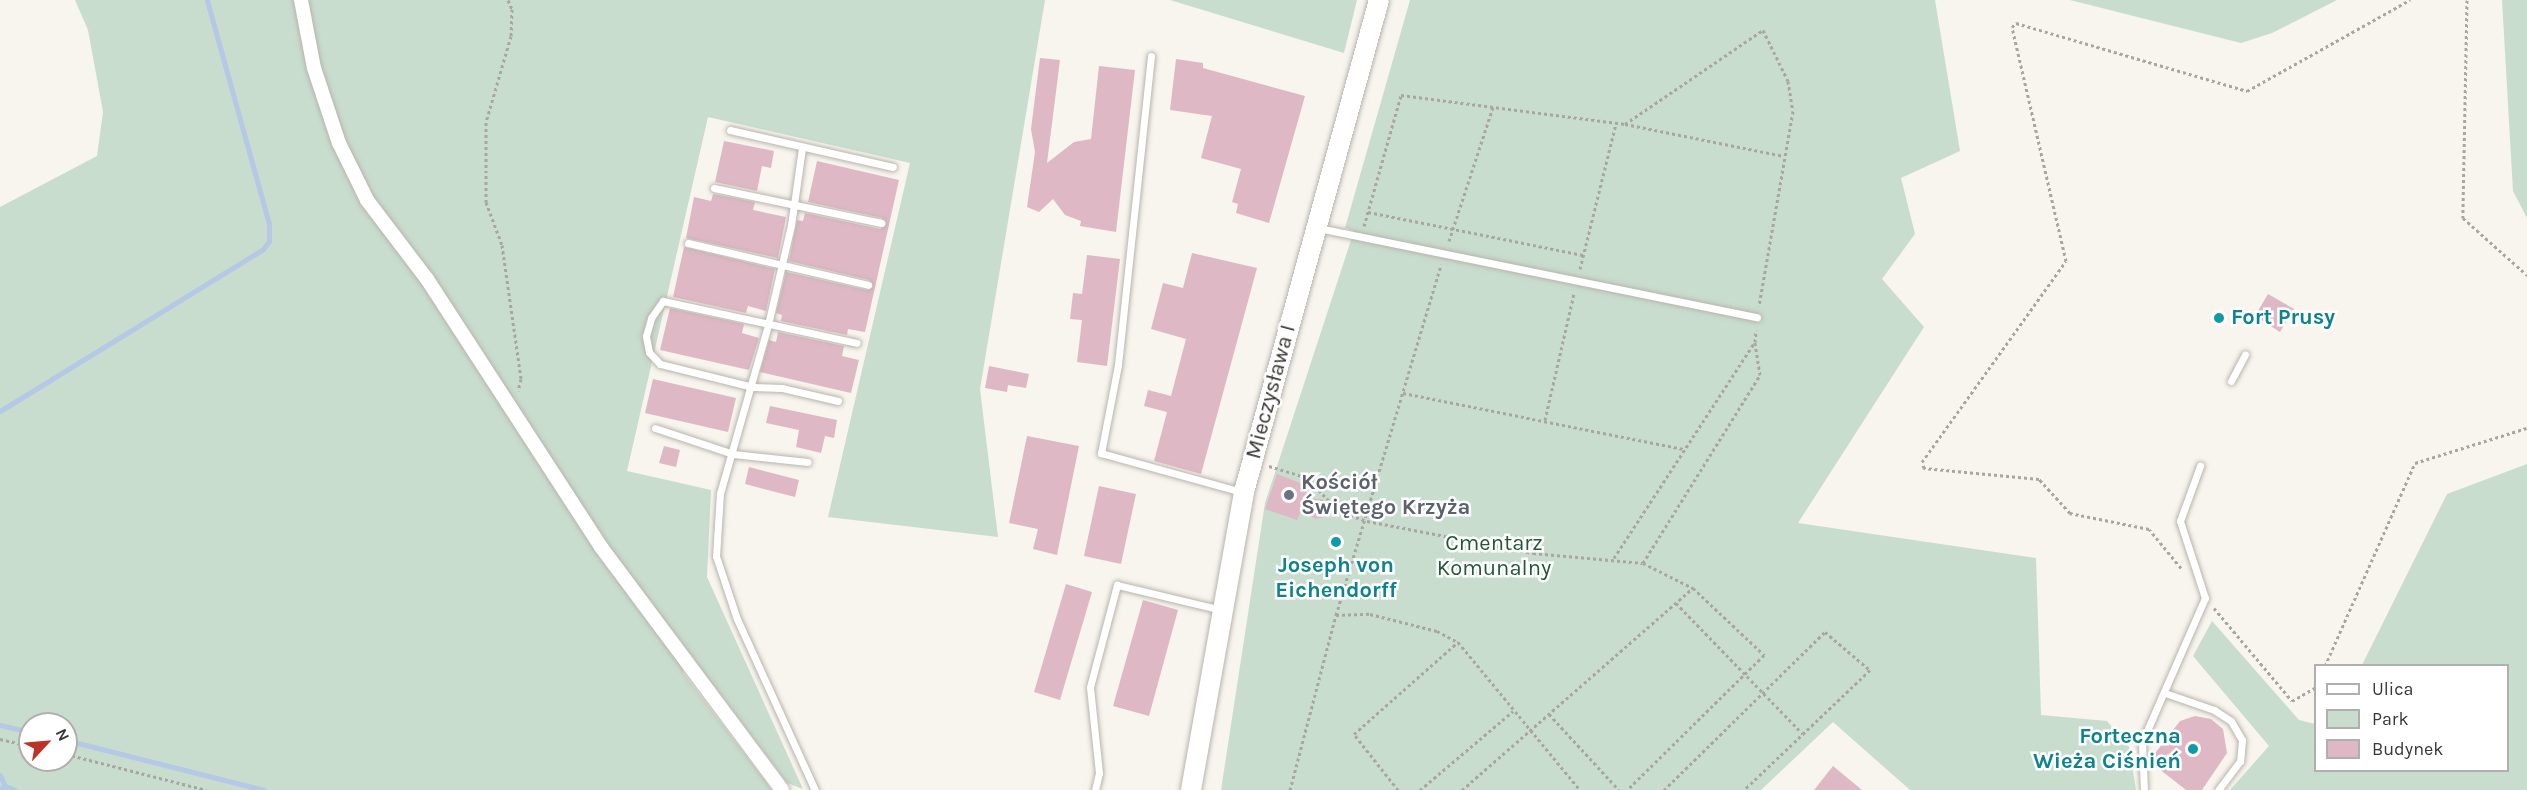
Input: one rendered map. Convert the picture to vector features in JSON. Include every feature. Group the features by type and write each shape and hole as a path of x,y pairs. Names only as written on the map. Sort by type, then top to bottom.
{"main road":[{"name":"Mieczysława I","path":"1191,790 1244,492 1379,0"}],"street":[{"path":"301,0 314,68 335,133 367,200 426,279 514,409 602,547 782,790"}],"lane":[{"path":"1151,56 1118,365 1101,453 1244,492"},
{"path":"730,130 893,167"},
{"path":"802,148 782,265 753,387 720,494 716,527 723,586 815,790"},
{"path":"714,188 881,223"},
{"path":"1316,227 1757,317"},
{"path":"688,243 868,285"},
{"path":"838,401 782,388 753,387 660,364 649,352 646,336 651,318 663,301 857,343"},
{"path":"2231,381 2245,355"},
{"path":"655,428 733,454 808,462"},
{"path":"2145,790 2142,742 2205,598 2180,520 2200,466"},
{"path":"1095,790 1100,773 1090,687 1117,585 1222,610"},
{"path":"2164,693 2214,710 2231,721 2242,740 2240,760 2218,790"}],"path":[{"path":"508,0 513,9 511,36 486,122 486,202 502,244 521,379 514,409"},
{"path":"2184,573 2149,529 2070,513 2039,479 1924,468 1922,462 2066,261 2012,27 2016,23 2247,91 2410,0"},
{"path":"2467,0 2463,218 2527,275"},
{"path":"1625,123 1763,30 1788,81 1793,111 1783,156 1757,317 1755,342 1760,375 1643,563"},
{"path":"1361,237 1401,95 1625,123 1783,156"},
{"path":"1290,790 1336,615 1367,521 1444,254 1493,107"},
{"path":"1368,212 1583,255"},
{"path":"1614,558 1683,449 1755,342"},
{"path":"1403,393 1683,449"},
{"path":"2326,664 2415,463 2527,428"},
{"path":"1252,461 1306,477 1339,511 1367,521 1533,553 1598,560 1614,558 1643,563 1693,588 1764,655 1627,790"},
{"path":"1462,790 1693,588"},
{"path":"2205,598 2292,701 2314,688"},
{"path":"1676,603 1803,734"},
{"path":"1336,615 1371,614 1437,631 1458,642 1528,732 1580,790"},
{"path":"1664,790 1825,632 1870,670 1744,790"},
{"path":"1398,790 1354,734 1458,642"},
{"path":"1420,790 1513,711"},
{"path":"1549,714 1618,790"},
{"path":"0,739 18,743"},
{"path":"78,757 206,790"}],"green space":[{"path":"75,0 1045,0 980,389 998,537 828,517 910,163 708,117 627,471 711,490 707,577 803,789 787,783 671,629 684,674 772,790 0,790 0,207 97,156 103,112 88,30"},
{"path":"1170,0 1357,0 1344,53"},
{"name":"Cmentarz Komunalny","path":"1410,0 1935,0 1960,151 1901,178 1915,234 1882,279 1924,327 1798,523 2036,558 2041,715 2107,721 2129,747 2136,790 1910,790 1833,722 1761,790 1221,790 1265,503 1354,231 1345,228"},
{"path":"2070,0 2337,0 2272,33 2241,43"},
{"path":"2502,0 2527,0 2527,218 2513,191"},
{"path":"2527,464 2527,790 2230,790 2269,746 2193,656 2212,621 2299,720 2314,724 2314,772 2509,772 2509,664 2362,664 2447,494"}],"building":[{"path":"1040,58 1060,60 1047,163 1074,142 1091,139 1099,66 1135,70 1116,232 1080,226 1081,221 1065,215 1053,199 1039,212 1027,207 1035,152 1031,129"},
{"path":"1176,59 1203,63 1203,68 1305,96 1269,223 1236,213 1238,204 1232,202 1241,169 1201,158 1212,116 1170,110"},
{"path":"724,141 774,151 771,168 762,166 757,191 715,182"},
{"path":"817,161 899,180 865,332 848,329 847,335 781,321 782,315 776,313 786,272 867,290 873,287 869,280 789,261 797,220 803,221 805,213 880,229 886,225 882,218 808,202"},
{"path":"713,194 755,202 753,210 786,217 778,258 686,238 694,197 711,201"},
{"path":"684,247 775,269 766,311 748,306 746,313 673,297"},
{"path":"1192,253 1257,268 1201,474 1154,461 1167,412 1144,406 1148,390 1171,396 1186,339 1151,329 1163,283 1183,288"},
{"path":"1087,255 1120,259 1107,366 1077,362 1082,320 1070,319 1073,293 1082,294"},
{"path":"2268,294 2294,309 2280,332 2255,316"},
{"path":"670,308 744,324 742,333 759,338 749,370 660,350"},
{"path":"778,332 844,346 842,356 859,360 851,393 760,372 769,340 776,342"},
{"path":"989,366 1029,374 1026,388 1008,385 1007,392 985,388"},
{"path":"653,379 736,398 728,432 645,413"},
{"path":"770,406 837,420 834,438 825,436 821,453 796,447 799,430 766,423"},
{"path":"1027,436 1079,446 1057,555 1033,549 1038,529 1009,523"},
{"path":"664,446 680,450 676,467 659,463"},
{"path":"749,467 799,480 795,497 745,484"},
{"name":"Kościół Świętego Krzyża","path":"1277,474 1308,486 1304,499 1322,499 1329,506 1325,517 1315,519 1302,509 1297,520 1265,509"},
{"path":"1099,486 1136,494 1121,564 1084,556"},
{"path":"1066,584 1092,592 1060,700 1034,692"},
{"path":"1143,600 1178,610 1149,716 1113,706"},
{"name":"Forteczna Wieża Ciśnień","path":"2195,716 2211,719 2223,729 2227,753 2202,790 2186,790 2149,761 2180,721"},
{"path":"1833,766 1862,790 1814,790"}],"waterway":[{"path":"0,411 263,249 269,241 269,224 207,0"},
{"path":"0,725 18,729"},
{"path":"78,743 264,790"},
{"path":"0,775 5,786"},
{"path":"0,789 5,786 15,790"}],"place":[{"name":"Fort Prusy","path":"2219,318"},
{"name":"Kościół Świętego Krzyża","path":"1289,495"},
{"name":"Joseph von Eichendorff","path":"1336,542"},
{"name":"Forteczna Wieża Ciśnień","path":"2193,749"}]}
